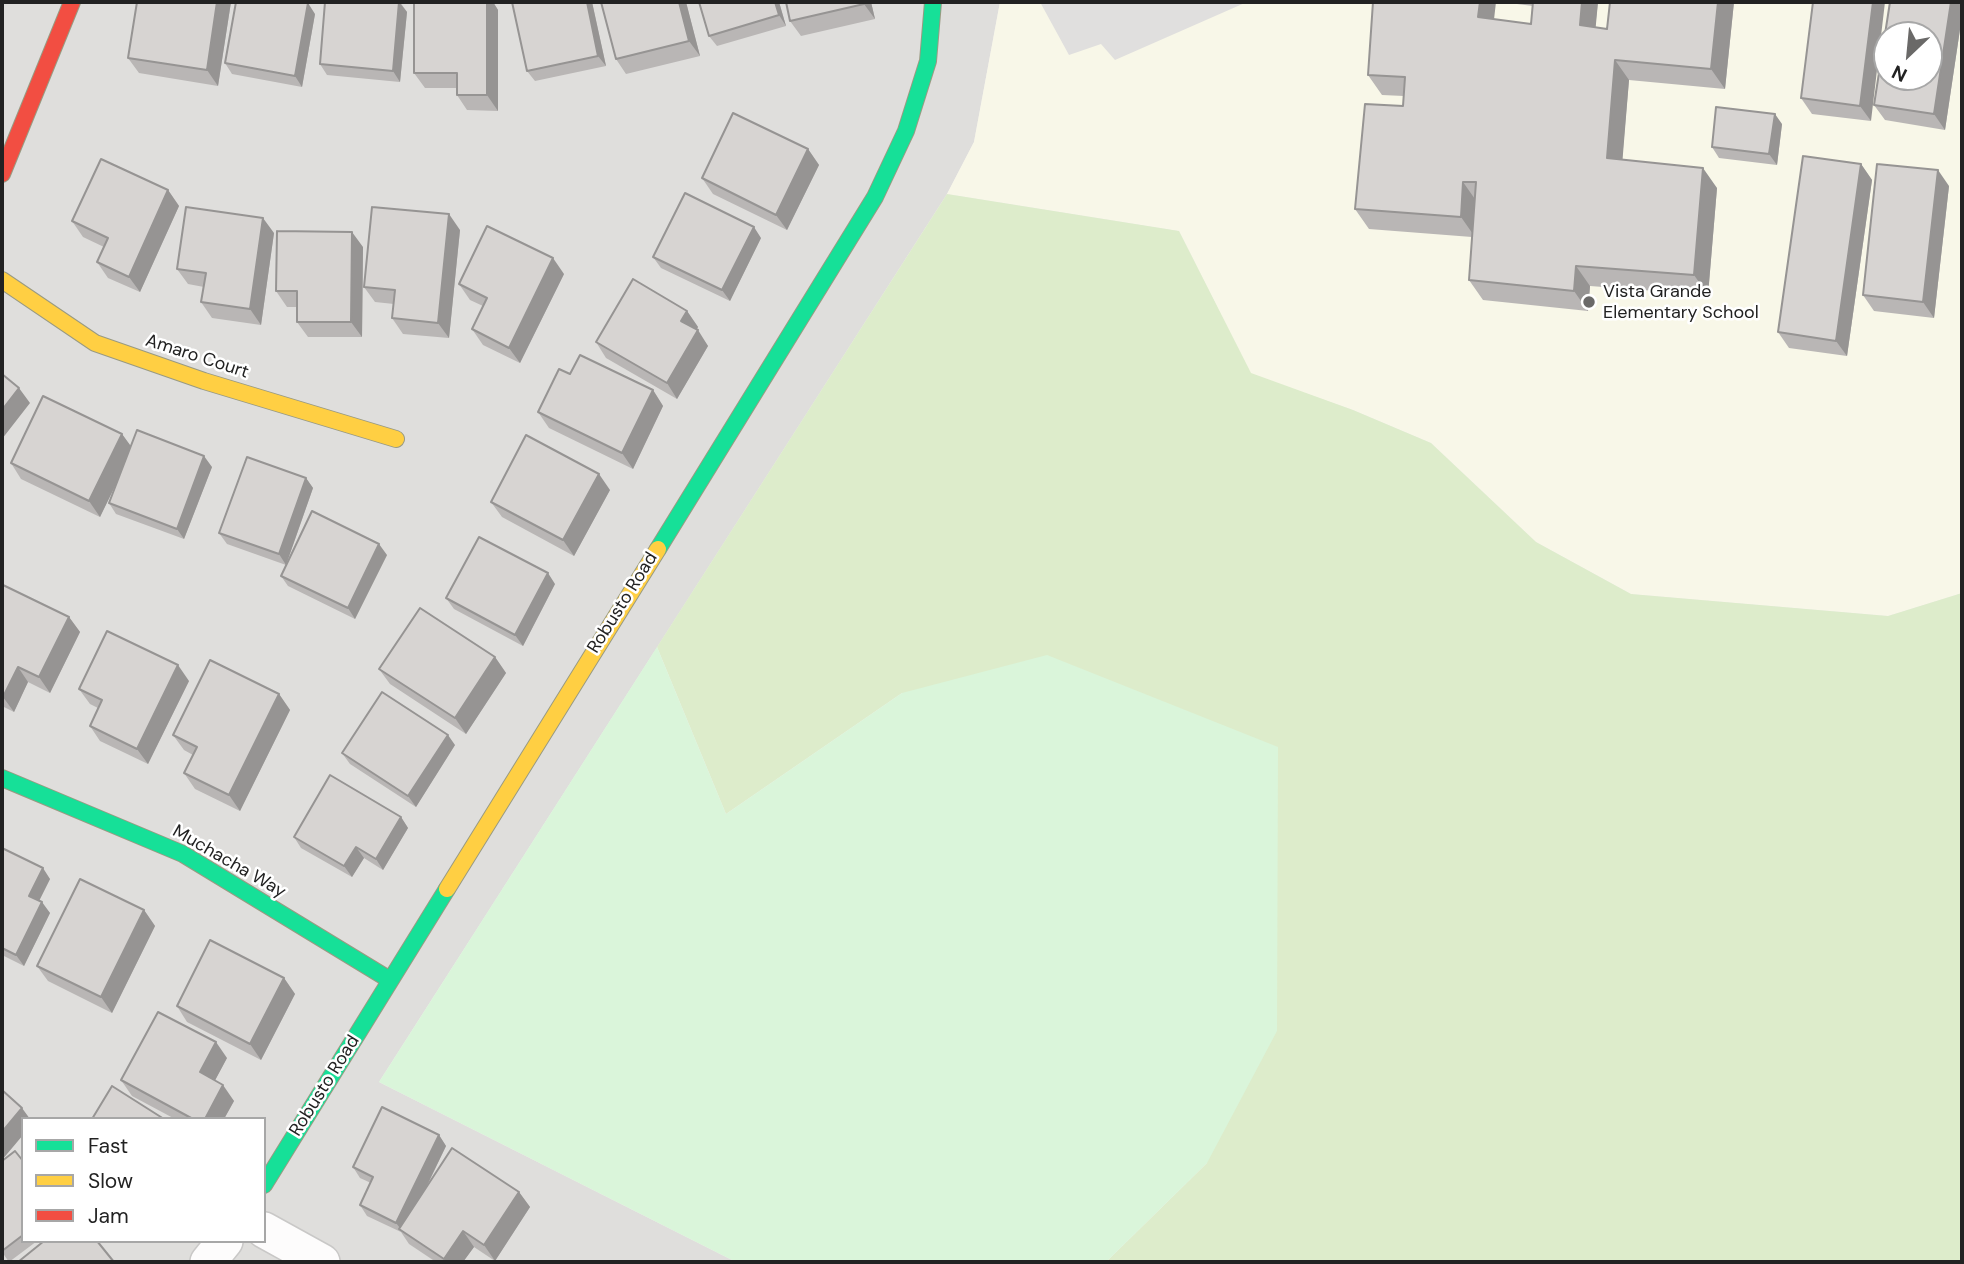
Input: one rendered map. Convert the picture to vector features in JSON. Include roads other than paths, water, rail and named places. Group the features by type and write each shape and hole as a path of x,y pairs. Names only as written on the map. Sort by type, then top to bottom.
{"street":[{"path":"2,174 72,2"},
{"name":"Robusto Road","path":"266,1182 874,197 906,131 928,61 933,2"},
{"name":"Amaro Court","path":"2,280 94,343 204,381 396,439"},
{"name":"Muchacha Way","path":"2,778 183,853 390,980"},
{"path":"266,1231 322,1262"},
{"path":"208,1262 223,1243"}],"place":[{"name":"Vista Grande Elementary School","path":"1589,302"}]}
